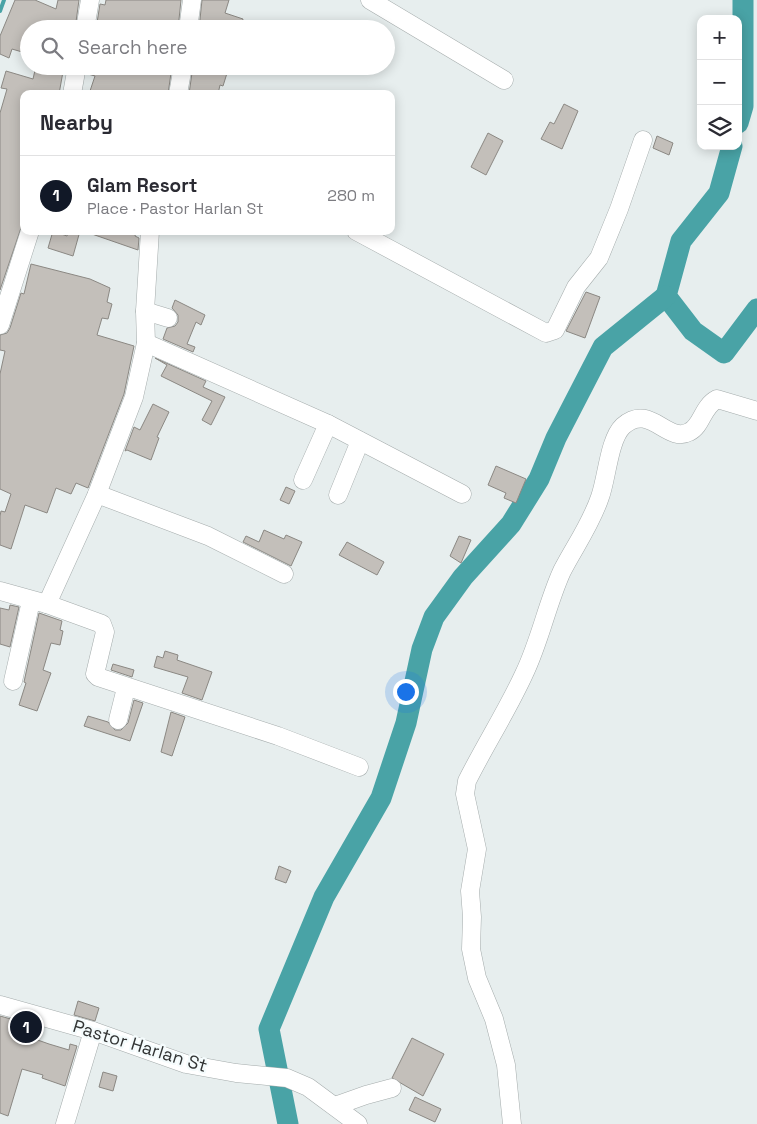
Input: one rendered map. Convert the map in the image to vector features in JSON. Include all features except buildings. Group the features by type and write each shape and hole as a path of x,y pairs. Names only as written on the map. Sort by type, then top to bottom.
{"street":[{"path":"87,20 90,0"},
{"path":"189,20 192,0"},
{"path":"370,0 504,80"},
{"path":"73,90 76,75"},
{"path":"179,90 181,75"},
{"path":"363,235 546,333 550,333 555,330 576,287 599,258 619,209 643,140"},
{"path":"0,325 29,235"},
{"path":"13,681 39,602 96,494 134,397 146,343 144,311 150,235"},
{"path":"144,311 168,318"},
{"path":"146,343 328,424 462,494"},
{"path":"512,1124 506,1065 494,1019 477,978 471,949 472,917 470,891 477,849 464,794 468,781 525,673 562,572 594,516 606,483 615,437 622,427 640,418 648,419 680,434 689,432 696,426 707,406 717,399 757,411"},
{"path":"303,480 328,424"},
{"path":"338,496 360,442"},
{"path":"96,494 208,536 284,574"},
{"path":"0,591 39,602 102,624 105,632 95,674 98,678 278,736 358,767"},
{"path":"118,720 126,688"},
{"name":"Pastor Harlan St","path":"0,1005 93,1031 186,1064 287,1078 308,1087 335,1106 351,1122"},
{"path":"65,1124 93,1031"},
{"path":"335,1106 392,1088"}],"waterway":[{"path":"0,11 4,0"},
{"path":"742,109 743,0"},
{"path":"731,150 719,193 681,241 666,296 693,331 724,353 757,309"},
{"path":"288,1124 269,1029 324,897 381,798 406,723 422,649 434,617 463,577 511,524 539,479 556,438 603,347 666,296"}],"place":[{"name":"Glam Resort","path":"26,1027"}]}
